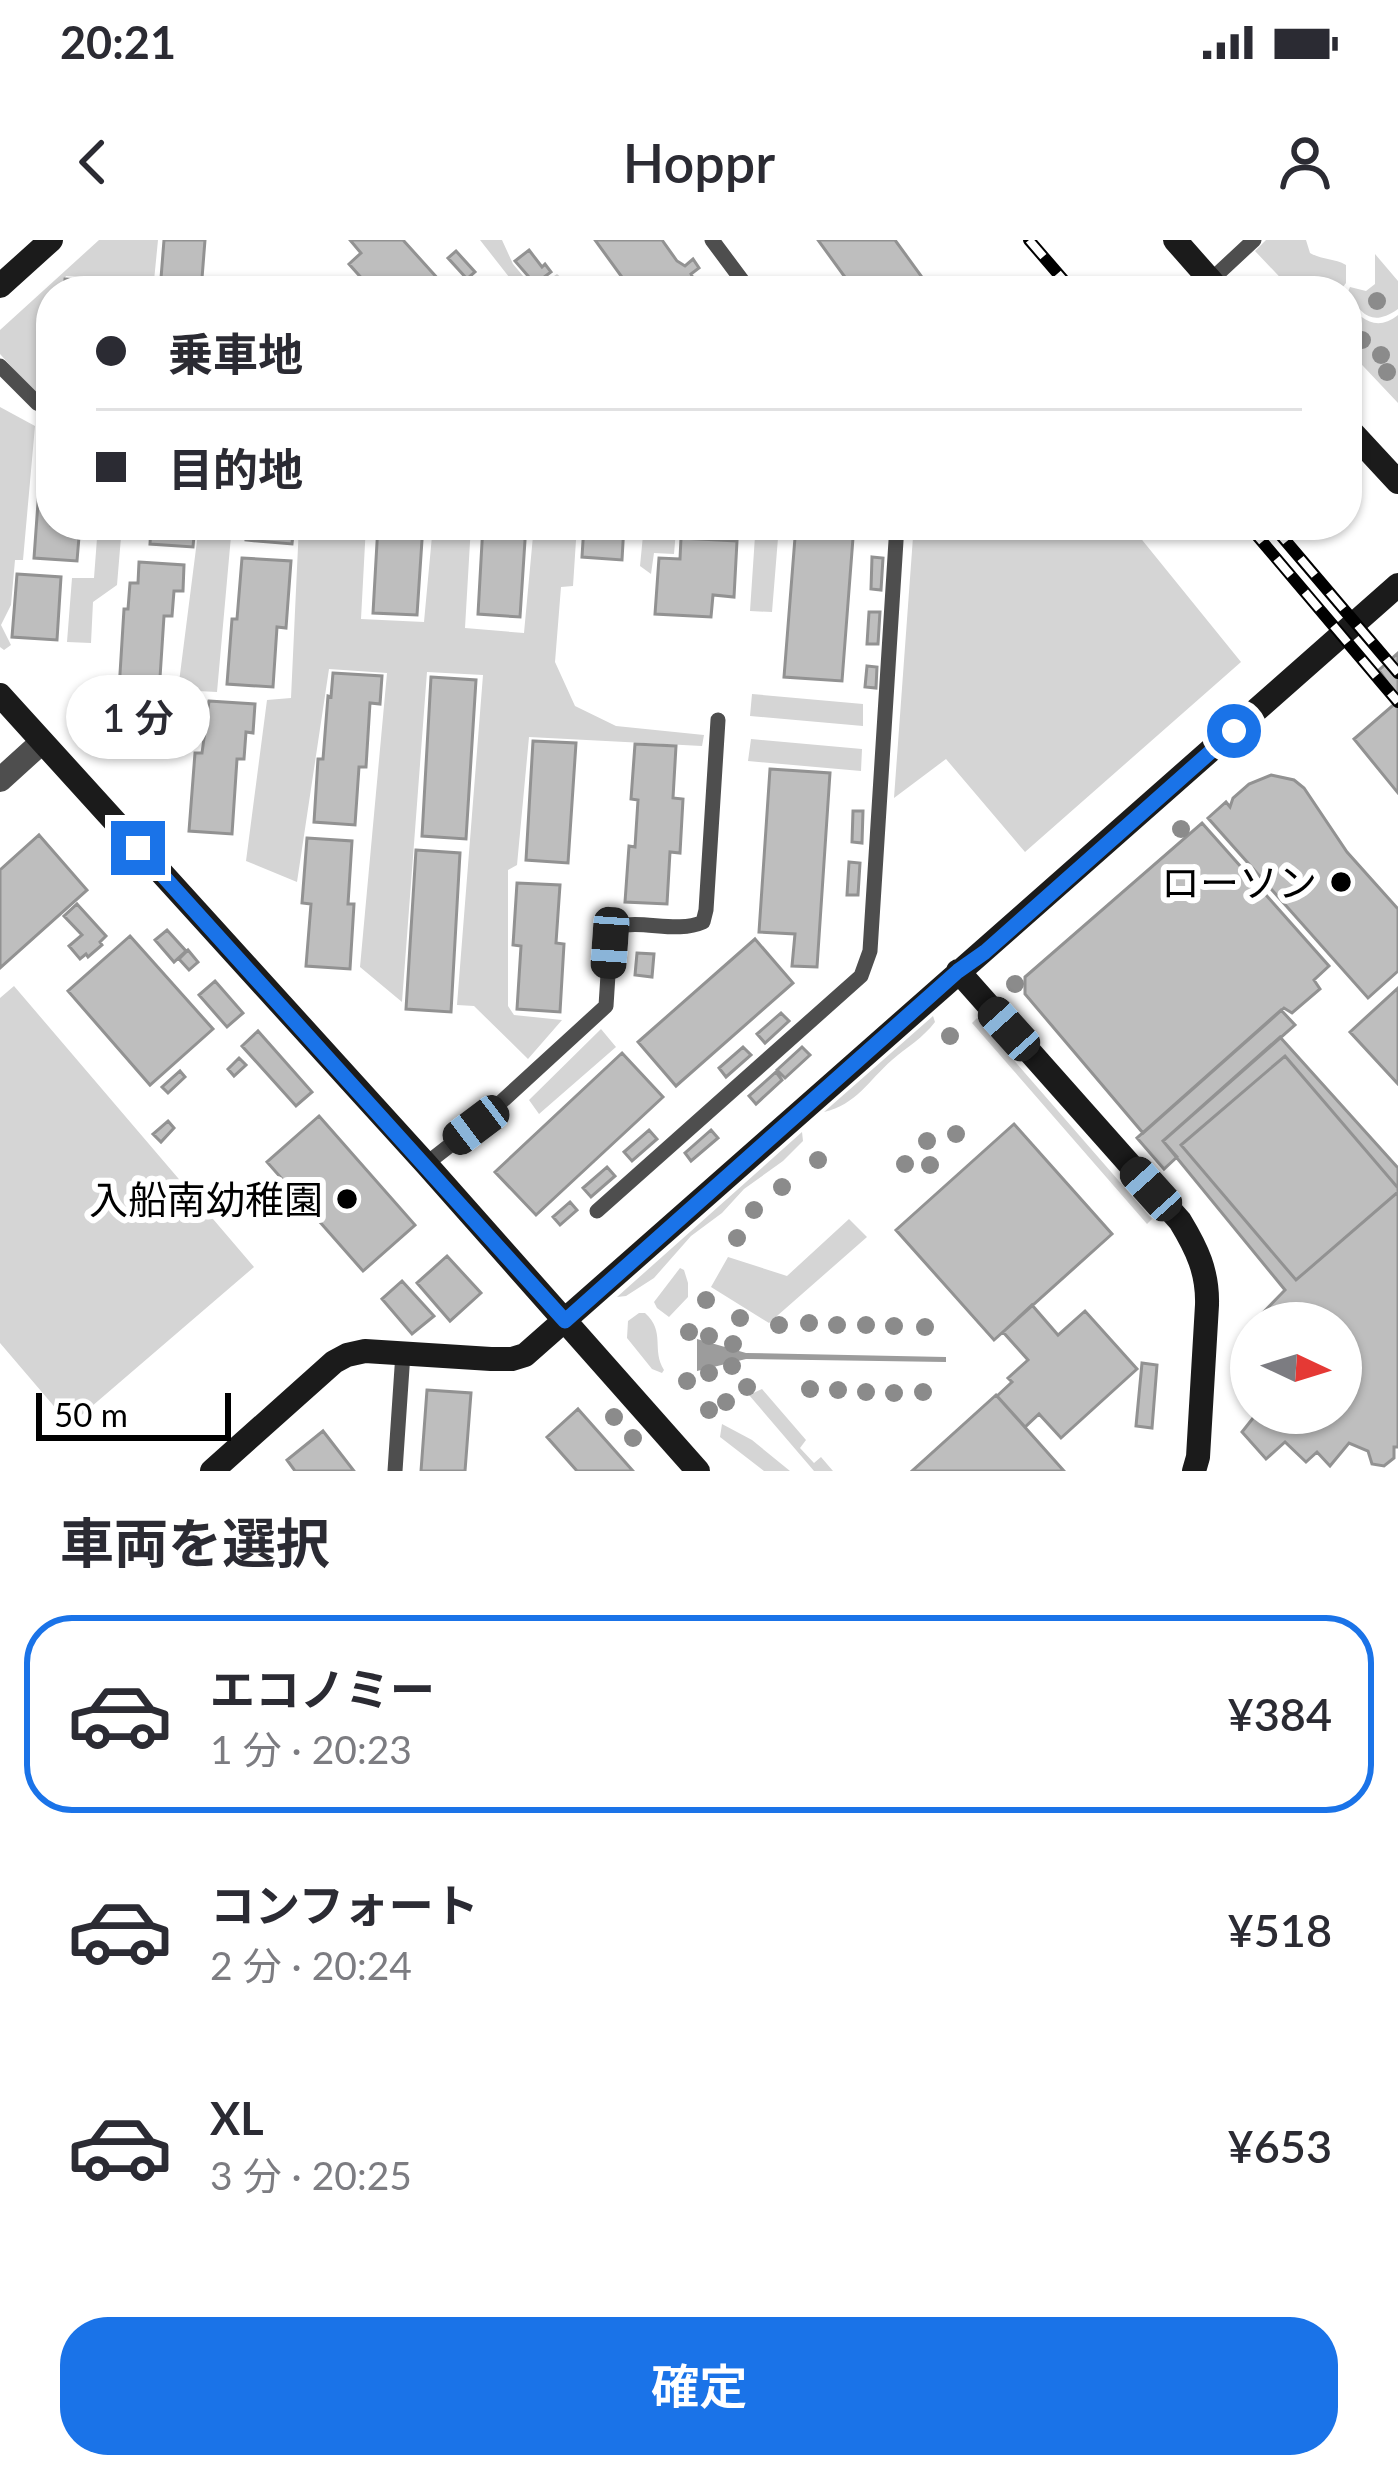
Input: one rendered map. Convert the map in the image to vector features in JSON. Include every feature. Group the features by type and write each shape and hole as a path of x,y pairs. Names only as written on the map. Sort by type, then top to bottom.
{"street":[{"path":"0,286 51,240"},
{"path":"1175,240 1206,276"},
{"path":"1362,443 1398,482"},
{"path":"212,1471 347,1355 364,1351 512,1359 525,1355 1398,585"},
{"path":"0,695 698,1471"},
{"path":"0,779 42,742"},
{"path":"958,971 1180,1221 1200,1253 1207,1306 1194,1471"}],"lane":[{"path":"712,240 739,276"},
{"path":"1223,276 1254,240"},
{"path":"0,366 36,403"},
{"path":"597,1211 861,976 869,951 896,540"},
{"path":"426,1164 476,1125 606,1006 615,926 692,927 703,922 718,720"},
{"path":"394,1471 403,1353"}],"shaded area":[{"path":"99,240 158,240 154,276 59,276"},
{"path":"480,240 502,240 523,276 508,276"},
{"path":"1266,240 1306,240 1310,253 1346,265 1346,276 1279,276 1255,251"},
{"path":"1375,254 1398,281 1398,309 1375,318 1362,312 1362,290 1375,284"},
{"path":"36,297 36,393 0,354 0,330"},
{"path":"1398,315 1398,403 1362,365 1362,317 1383,323"},
{"path":"0,407 35,426 23,560 15,560 11,605 1,625 11,645 4,650 0,647"},
{"path":"97,540 121,540 117,585 93,602 91,643 67,642 72,578 94,578"},
{"path":"197,540 231,540 217,692 178,690"},
{"path":"298,540 365,540 361,619 424,622 432,540 470,540 465,628 524,633 533,540 576,540 573,586 561,587 555,662 575,706 616,726 704,735 702,746 529,737 517,865 508,870 508,1006 514,1015 562,1020 528,1059 474,1006 457,1005 483,675 427,672 402,1002 360,967 387,673 329,669 297,882 246,861 267,700 291,698"},
{"path":"643,540 675,540 674,554 654,553 651,574 640,566"},
{"path":"755,540 778,540 772,612 750,611"},
{"path":"913,540 1142,540 1241,662 1025,852 946,759 894,798"},
{"path":"752,694 863,704 863,726 750,716"},
{"path":"751,739 862,749 861,771 748,761"},
{"path":"14,986 254,1267 70,1425 0,1343 0,998"},
{"path":"933,1016 930,1028 861,1091 824,1112"},
{"path":"977,1018 1152,1219 1147,1224 972,1023"},
{"path":"601,1029 616,1047 539,1114 529,1100"},
{"path":"802,1132 803,1141 783,1161 691,1236 654,1278 617,1297"},
{"path":"849,1219 867,1237 769,1323 711,1287 728,1257 787,1276"},
{"path":"680,1268 688,1283 688,1297 669,1317 654,1302"},
{"path":"645,1313 655,1327 662,1373 652,1369 627,1338 628,1321"},
{"path":"697,1339 746,1353 946,1357 946,1362 746,1359 697,1371"},
{"path":"762,1389 806,1440 800,1448 814,1463 821,1457 833,1471 814,1471 749,1395"},
{"path":"722,1424 752,1440 790,1471 764,1471 720,1437"}],"building":[{"path":"164,240 205,240 202,276 161,276"},
{"path":"350,240 403,240 435,276 360,276 349,264 361,253"},
{"path":"595,240 662,240 677,261 685,266 693,259 699,268 692,276 621,276"},
{"path":"818,240 895,240 921,276 844,276"},
{"path":"529,250 551,272 528,276 515,261"},
{"path":"456,251 475,272 464,276 448,258"},
{"path":"36,530 36,540 79,540 77,561 34,558"},
{"path":"150,540 194,540 193,547 150,544"},
{"path":"246,540 292,540 292,544"},
{"path":"377,540 422,540 417,615 373,613"},
{"path":"482,540 525,540 520,617 478,614"},
{"path":"583,540 623,540 622,560 582,557"},
{"path":"681,540 737,541 734,597 713,595 711,617 655,614 659,558 680,559"},
{"path":"795,540 853,540 842,681 784,677"},
{"path":"872,557 883,558 881,590 871,589"},
{"path":"242,558 291,561 286,628 277,627 273,687 227,684"},
{"path":"139,562 184,565 183,591 174,591 172,616 164,616 159,693 119,690 124,609 128,609 130,583 138,583"},
{"path":"17,574 61,577 57,640 12,637"},
{"path":"869,612 880,612 878,644 867,644"},
{"path":"1398,653 1398,698 1379,670"},
{"path":"867,666 877,667 876,688 865,687"},
{"path":"333,673 382,676 380,704 370,703 366,767 359,767 355,825 314,822 318,759 323,759"},
{"path":"431,677 476,680 466,839 422,836"},
{"path":"209,701 255,704 253,733 246,732 244,759 237,759 232,834 189,831 195,753 202,753"},
{"path":"1398,701 1398,793 1354,739"},
{"path":"533,741 576,743 568,863 526,860"},
{"path":"635,744 676,746 673,798 683,799 680,853 670,852 667,904 625,902 638,800 631,799"},
{"path":"770,769 830,773 817,967 792,966 795,934 759,932"},
{"path":"1271,775 1294,780 1304,788 1347,852 1398,909 1398,971 1368,998 1208,818 1226,802 1230,807 1249,784"},
{"path":"853,811 863,811 862,843 852,842"},
{"path":"1202,823 1329,966 1314,980 1320,989 1292,1013 1284,1008 1143,1133 1025,994 1025,977"},
{"path":"39,835 87,890 0,968 0,870"},
{"path":"307,838 352,841 350,969 306,966 311,904 302,903"},
{"path":"416,850 460,853 451,1012 406,1009"},
{"path":"849,862 860,863 858,895 847,895"},
{"path":"517,883 560,885 556,943 564,944 560,1012 517,1009 521,946 513,945"},
{"path":"77,904 106,936 102,945 80,959 69,946 82,935 64,916"},
{"path":"167,930 186,951 174,962 155,940"},
{"path":"130,936 213,1029 150,1085 68,991"},
{"path":"755,939 793,983 676,1086 638,1042"},
{"path":"188,950 198,962 189,970 179,959"},
{"path":"637,953 654,954 652,977 635,975"},
{"path":"215,981 243,1013 227,1027 199,995"},
{"path":"1398,988 1398,1084 1350,1032"},
{"path":"1281,1010 1295,1025 1163,1141 1177,1157 1164,1169 1137,1138"},
{"path":"781,1013 789,1021 765,1043 757,1034"},
{"path":"258,1031 312,1092 296,1106 242,1046"},
{"path":"1280,1037 1398,1168 1398,1447 1384,1466 1372,1464 1368,1451 1349,1443 1330,1466 1317,1452 1306,1462 1285,1442 1266,1459 1244,1434 1362,1434 1362,1302 1273,1302 1285,1290 1163,1141"},
{"path":"743,1047 751,1055 726,1077 719,1068"},
{"path":"802,1047 810,1055 785,1078 777,1070"},
{"path":"622,1053 663,1097 536,1215 495,1172"},
{"path":"1285,1056 1398,1188 1296,1280 1181,1145"},
{"path":"239,1058 246,1065 234,1076 228,1069"},
{"path":"180,1071 185,1077 168,1093 162,1087"},
{"path":"776,1072 782,1080 756,1104 749,1096"},
{"path":"319,1116 415,1225 363,1271 267,1162"},
{"path":"168,1121 174,1128 161,1142 153,1134"},
{"path":"1014,1124 1112,1234 994,1340 896,1230"},
{"path":"649,1130 657,1139 632,1161 624,1152"},
{"path":"711,1130 718,1138 691,1161 685,1153"},
{"path":"607,1167 615,1176 591,1197 583,1188"},
{"path":"570,1202 577,1210 560,1225 553,1217"},
{"path":"447,1256 481,1293 450,1321 417,1283"},
{"path":"402,1281 434,1316 412,1334 382,1299"},
{"path":"1032,1305 1058,1335 1085,1311 1137,1369 1061,1438 1039,1414 1025,1427 997,1396 1028,1360 1003,1332"},
{"path":"1142,1363 1157,1365 1152,1428 1136,1426"},
{"path":"427,1390 471,1393 465,1471 421,1471"},
{"path":"996,1395 1064,1471 912,1471"},
{"path":"578,1409 633,1471 577,1471 547,1437"},
{"path":"323,1431 354,1471 295,1471 287,1460"}],"railway":[{"path":"1029,240 1060,276"},
{"path":"1261,540 1398,702"},
{"path":"1285,540 1398,673"}],"place":[{"name":"ローソン","path":"1341,882"},
{"name":"入船南幼稚園","path":"347,1199"}],"route":[{"path":"138,848 565,1321 1234,731"}]}
